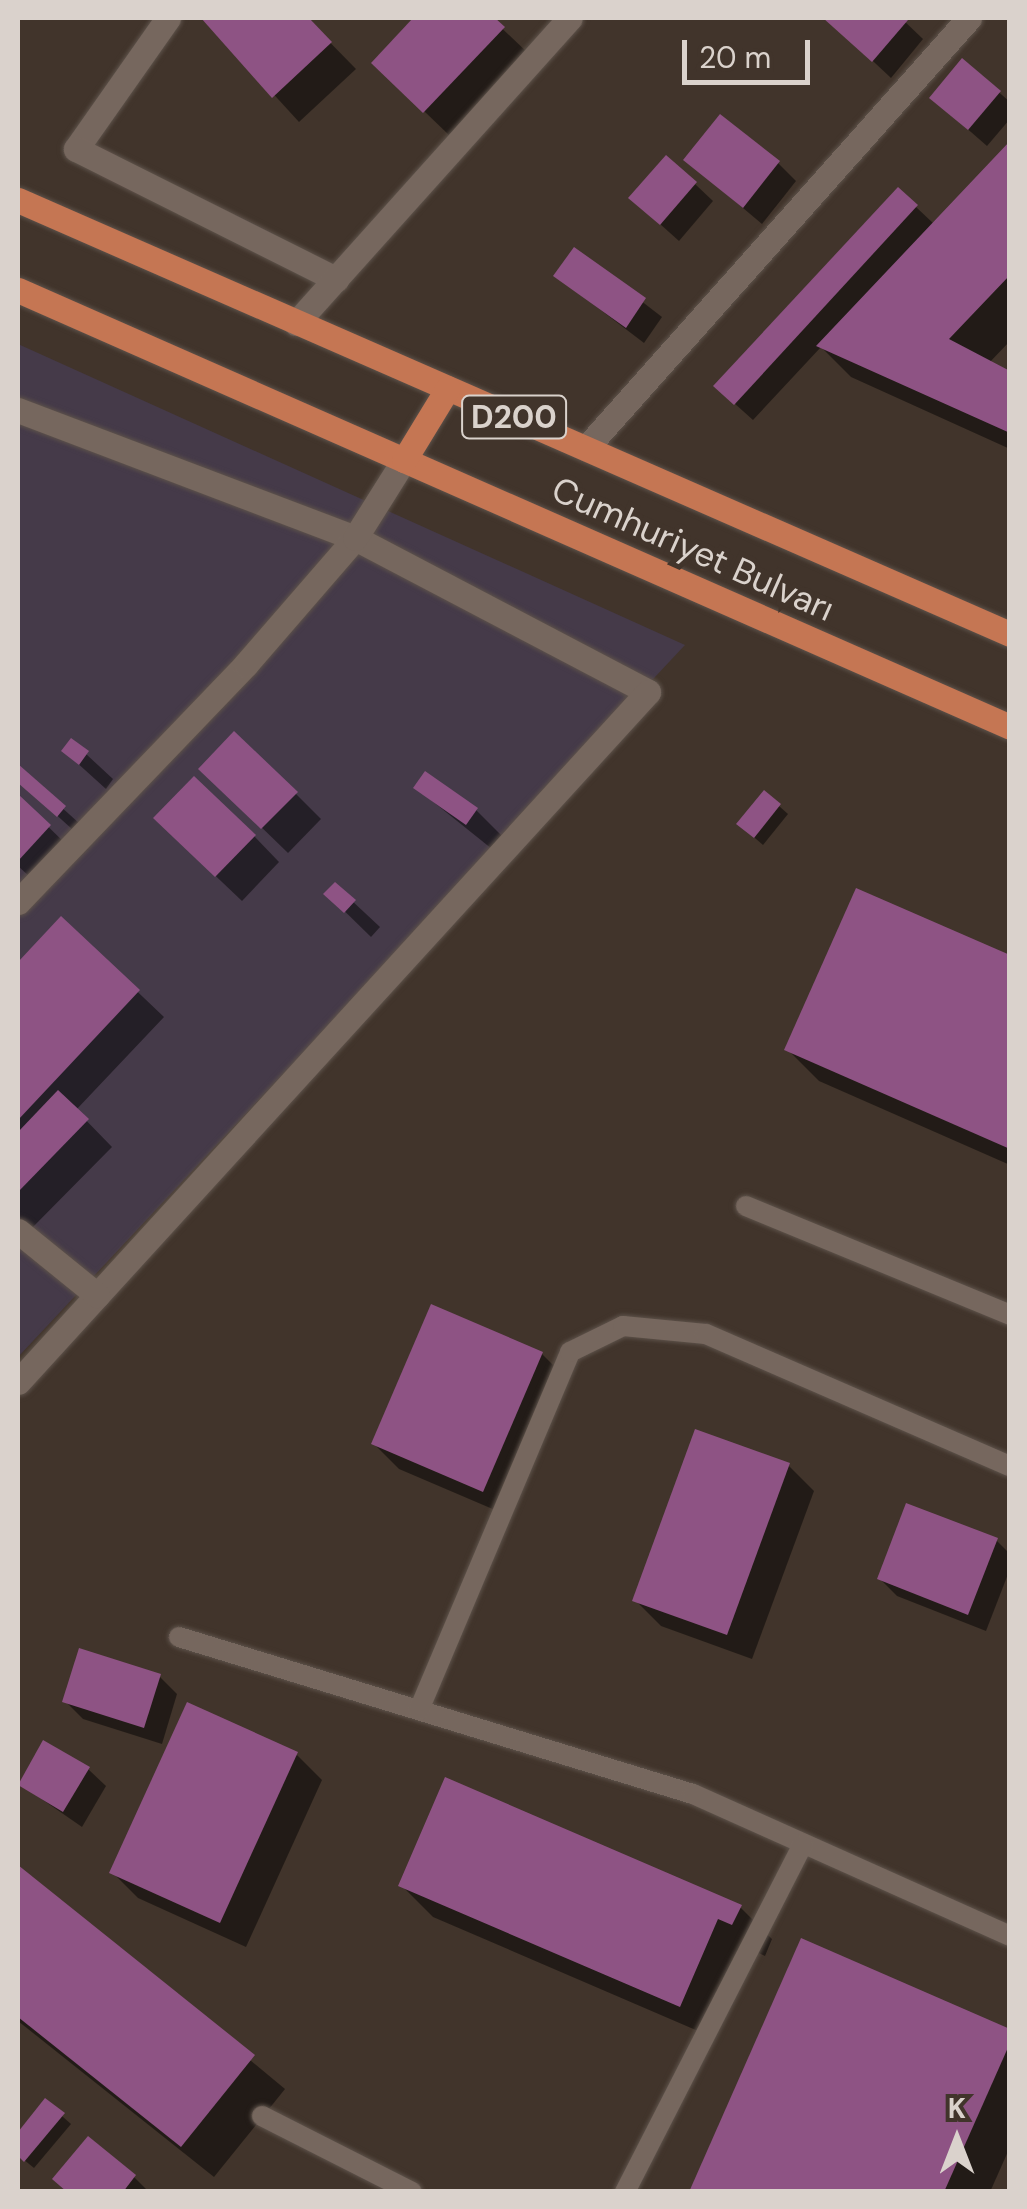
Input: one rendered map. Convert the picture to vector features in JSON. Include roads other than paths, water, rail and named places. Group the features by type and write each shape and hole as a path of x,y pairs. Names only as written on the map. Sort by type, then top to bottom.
{"main road":[{"name":"Cumhuriyet Bulvarı","path":"18,200 586,448 1002,623"},
{"name":"Cumhuriyet Bulvarı","path":"18,290 1010,727"},
{"path":"404,460 448,388"}],"street":[{"path":"168,18 76,149 336,278"},
{"path":"296,323 570,18"},
{"path":"586,448 968,18"},
{"path":"18,1382 648,692 355,538 22,418"},
{"path":"18,902 246,664 355,538 404,460"},
{"path":"18,1230 97,1294"}],"lane":[{"path":"746,1206 1010,1315"},
{"path":"419,1710 570,1352 624,1326 706,1334 1010,1466"},
{"path":"179,1637 693,1794 1010,1936"},
{"path":"624,2192 803,1844"},
{"path":"262,2116 412,2192"}]}
